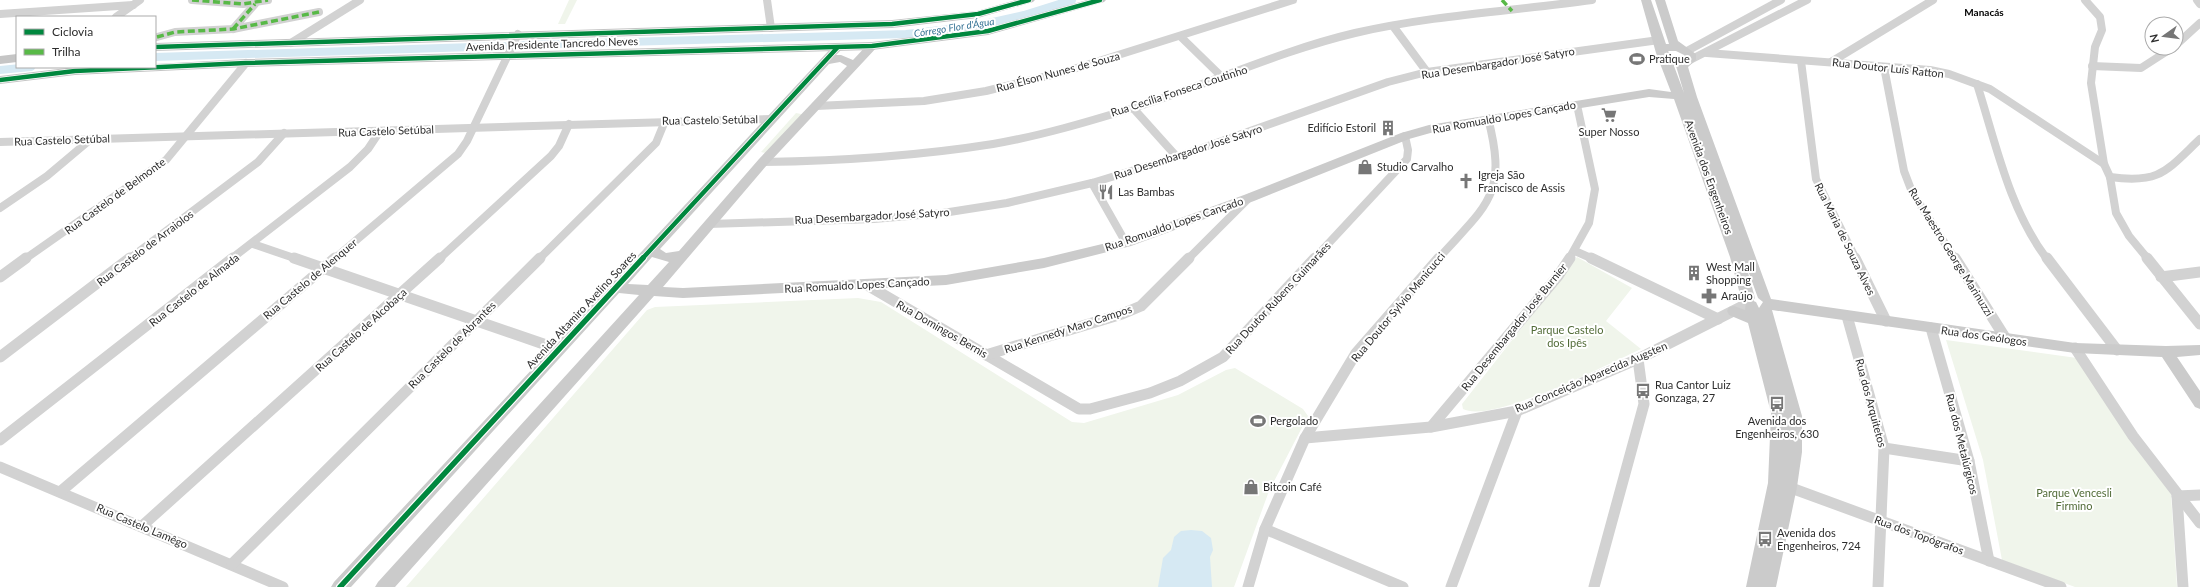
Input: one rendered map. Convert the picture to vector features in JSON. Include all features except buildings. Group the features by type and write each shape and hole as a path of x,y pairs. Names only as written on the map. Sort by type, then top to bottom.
{"main road":[{"name":"Avenida Presidente Tancredo Neves","path":"156,67 246,63 772,28 892,24 978,14 1029,0"},
{"name":"Avenida Presidente Tancredo Neves","path":"156,42 837,48 872,46 988,31 1100,0"},
{"path":"0,60 16,58"},
{"name":"Avenida Presidente Tancredo Neves","path":"0,80 75,71 139,68"}],"street":[{"path":"192,0 254,4 268,0"},
{"path":"291,42 360,0"},
{"path":"767,0 772,28"},
{"name":"Rua Élson Nunes de Souza","path":"816,106 924,101 986,91 1064,72 1180,37 1293,0"},
{"name":"Rua Cecília Fonseca Coutinho","path":"763,162 839,161 992,144 1036,135 1133,108 1320,43 1393,26 1592,0"},
{"name":"Avenida dos Engenheiros","path":"1646,0 1662,49 1674,79 1685,96 1751,258 1758,303 1755,320 1779,413 1783,485 1767,587"},
{"name":"Avenida dos Engenheiros","path":"1660,0 1673,42 1685,55 1682,67 1685,96 1737,257 1758,303 1794,416 1794,452 1783,485 1756,587"},
{"path":"1685,55 1781,0"},
{"path":"1662,49 1670,47 1685,55 1707,53 1719,45 1807,0"},
{"path":"1831,62 1933,0"},
{"path":"2085,0 2100,17 2102,30 2095,47 2091,83 2104,164 2110,177 2116,214 2121,224 2200,324"},
{"path":"2197,0 2200,4"},
{"path":"0,14 136,2"},
{"path":"117,16 136,2"},
{"path":"233,29 254,4"},
{"path":"156,42 175,32 233,29 319,12"},
{"path":"2184,38 2200,23"},
{"path":"1393,26 1427,72"},
{"path":"1180,37 1222,77"},
{"name":"Rua Doutor Luís Ratton","path":"1709,40 1744,55"},
{"name":"Rua Castelo de Alenquer","path":"60,492 458,154 474,127 512,46"},
{"path":"384,587 649,291 684,254 763,162 872,46"},
{"name":"Avenida Altamiro Avelino Soares","path":"340,587 614,288 837,48"},
{"name":"Rua Desembargador José Satyro","path":"709,224 874,219 943,213 1007,203 1092,183 1177,156 1388,82 1427,72 1662,49"},
{"name":"Rua Doutor Luís Ratton","path":"1707,53 1930,70 1949,74 1978,84 2002,96 2104,164"},
{"path":"2092,66 2142,68 2160,56"},
{"path":"825,61 841,58 855,65"},
{"name":"Rua Maria de Souza Alves","path":"1801,61 1816,179 1886,321"},
{"name":"Rua Castelo de Belmonte","path":"0,277 166,160 246,63"},
{"name":"Rua Maestro George Marinuzzi","path":"1884,67 1904,171 1912,192 2006,339"},
{"name":"Rua Romualdo Lopes Cançado","path":"1649,93 1674,79"},
{"path":"1978,84 2017,211 2037,246 2117,350"},
{"name":"Rua Romualdo Lopes Cançado","path":"614,288 683,293 867,285 946,280 1007,270 1067,258 1126,243 1249,198 1405,136 1433,128 1649,93 1685,96"},
{"name":"Rua Desembargador José Burnier","path":"1431,427 1558,276 1575,251 1589,223 1595,189 1577,105"},
{"path":"1133,108 1177,156"},
{"name":"Rua Doutor Sylvio Menicucci","path":"1248,587 1265,529 1305,438 1356,353 1488,203 1496,183 1498,155 1488,118"},
{"name":"Rua Castelo Setúbal","path":"0,142 284,133 380,132 474,127 772,119"},
{"name":"Rua Castelo de Abrantes","path":"232,564 656,143 665,121"},
{"name":"Rua Castelo de Alcobaça","path":"142,526 399,296 551,156 559,146 569,124"},
{"name":"Rua Castelo de Almada","path":"0,440 350,167 368,149 380,132"},
{"name":"Rua Castelo de Arraiolos","path":"0,358 258,162 284,133"},
{"name":"Rua Doutor Rubens Guimarães","path":"1078,409 1090,409 1150,393 1180,381 1223,357 1407,159 1408,150 1405,136"},
{"path":"0,208 47,176 91,139"},
{"path":"2110,177 2133,181 2149,180 2160,176 2200,139"},
{"path":"1092,183 1126,243"},
{"name":"Rua Kennedy Maro Campos","path":"986,355 1122,314 1141,306 1249,198"},
{"path":"253,244 399,296 558,349"},
{"path":"652,248 658,256 665,258 684,254"},
{"path":"1575,251 1718,319"},
{"path":"1737,257 1751,258"},
{"path":"2161,276 2200,272"},
{"name":"Rua Domingos Bernis","path":"867,285 1078,409"},
{"name":"Rua dos Geólogos","path":"1758,303 2075,348 2166,352 2200,350"},
{"name":"Rua Conceição Aparecida Augsten","path":"1305,438 1431,427 1517,411 1638,359 1734,311 1758,303"},
{"path":"1734,311 1755,320"},
{"name":"Rua dos Arquitetos","path":"1847,316 1884,448 1878,587"},
{"name":"Rua dos Metalúrgicos","path":"1932,328 1969,461 1989,561"},
{"path":"2075,348 2133,436 2177,496 2200,523"},
{"path":"2166,352 2200,403"},
{"path":"1594,587 1644,404 1642,378 1638,359"},
{"path":"1451,587 1517,411"},
{"path":"1884,448 1969,461"},
{"name":"Rua Castelo Lamêgo","path":"0,466 283,587"},
{"name":"Rua dos Topógrafos","path":"1783,485 2061,587"},
{"path":"2177,496 2200,495"},
{"path":"2177,496 2183,587"},
{"path":"1265,529 1403,587"}],"green space":[{"path":"569,0 577,0 565,24 558,24"},
{"path":"796,113 806,115 770,154 761,152"},
{"name":"Parque Castelo dos Ipês","path":"1577,257 1632,288 1606,321 1641,349 1578,379 1523,401 1498,408 1478,411 1463,409 1462,404"},
{"path":"858,298 881,302 1072,422 1084,423 1178,395 1226,370 1235,368 1303,409 1308,416 1269,491 1234,587 406,587 647,310 655,307"},
{"name":"Parque Vencesli Firmino","path":"1946,340 2077,358 2171,494 2177,587 2075,587 2002,560 1983,460"}],"water":[{"path":"1181,531 1202,531 1211,538 1213,550 1210,557 1212,587 1158,587 1163,558 1171,550 1174,537"}],"waterway":[{"name":"Córrego Flor d'Água","path":"523,45 906,34 975,26 1024,15 1072,0"},
{"path":"156,57 504,46"},
{"path":"0,70 21,68"}],"marked path":[{"path":"192,0 243,4 268,0"},
{"path":"1502,0 1512,11"},
{"path":"233,29 255,4"},
{"path":"157,37 175,32 233,29 319,12"}],"cycle path":[{"path":"156,47 892,24 978,14 1029,0"},
{"path":"156,67 246,63 872,46 988,31 1100,0"},
{"path":"340,587 837,48"},
{"path":"0,80 75,71 139,68"}],"place":[{"name":"Pratique","path":"1637,59"},
{"name":"Super Nosso","path":"1609,115"},
{"name":"Edifício Estoril","path":"1388,128"},
{"name":"Studio Carvalho","path":"1365,167"},
{"name":"Igreja São Francisco de Assis","path":"1466,181"},
{"name":"Las Bambas","path":"1106,192"},
{"name":"West Mall Shopping","path":"1694,273"},
{"name":"Araújo","path":"1709,296"},
{"name":"Rua Cantor Luiz Gonzaga, 27","path":"1643,391"},
{"name":"Avenida dos Engenheiros, 630","path":"1777,404"},
{"name":"Pergolado","path":"1258,421"},
{"name":"Bitcoin Café","path":"1251,487"},
{"name":"Avenida dos Engenheiros, 724","path":"1765,539"}],"district":[{"name":"Manacás","path":"1984,12"}]}
